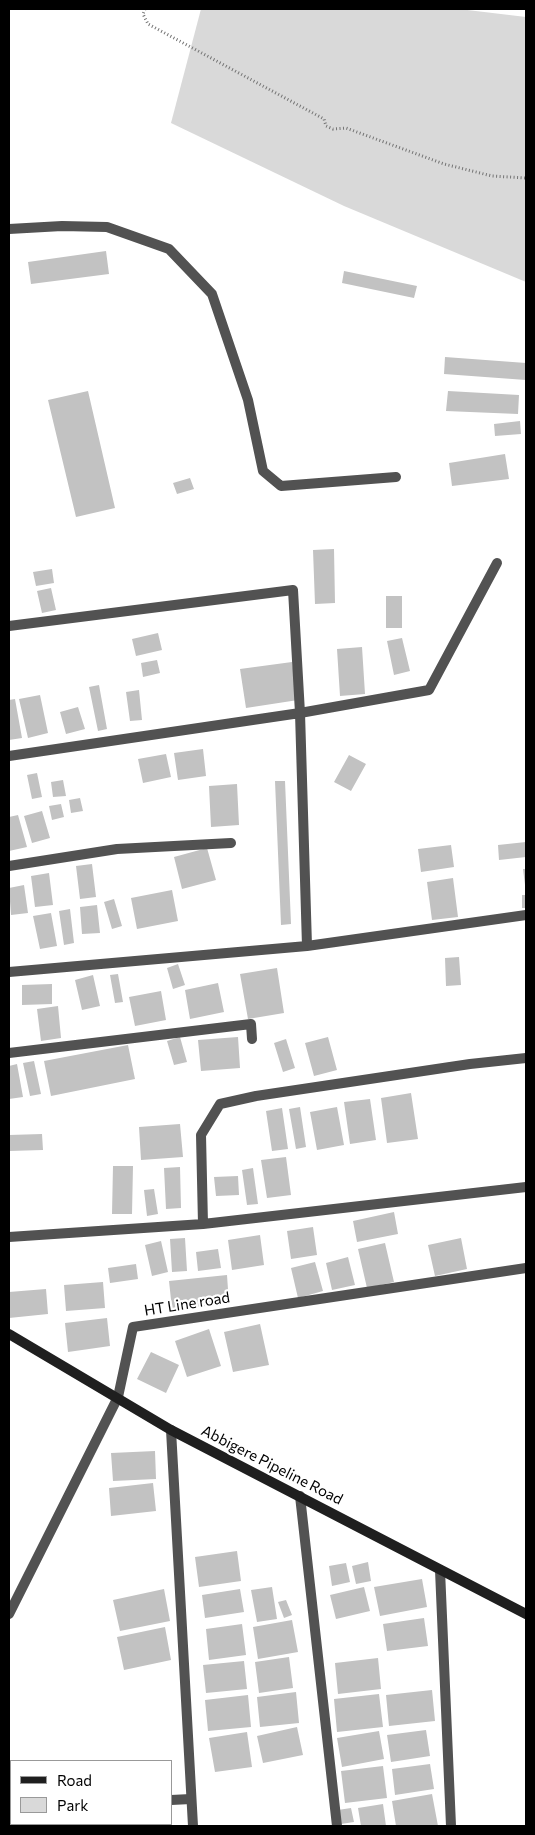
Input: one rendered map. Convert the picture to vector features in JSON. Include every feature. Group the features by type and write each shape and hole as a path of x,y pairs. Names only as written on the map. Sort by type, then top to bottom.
{"street":[{"path":"9,229 62,226 107,227 169,249 212,294 248,400 263,471 281,486 396,477"},
{"path":"9,756 300,713 429,690 497,563"},
{"path":"9,626 293,590 300,713 306,946"},
{"path":"9,866 117,849 231,843"},
{"path":"9,972 306,946 526,915"},
{"path":"9,1054 251,1024 252,1039"},
{"path":"203,1224 201,1135 220,1104 256,1096 470,1064 526,1058"},
{"path":"9,1237 203,1224 526,1186"},
{"name":"HT Line road","path":"9,1614 118,1397 133,1327 526,1268"},
{"name":"Abbigere Pipeline Road","path":"9,1334 171,1430 526,1614"},
{"path":"171,1430 193,1826"},
{"path":"300,1496 337,1826"},
{"path":"440,1570 451,1826"},
{"path":"172,1800 191,1799"}],"path":[{"path":"145,9 143,14 148,24 324,119 326,126 333,129 346,128 444,164 492,176 526,178"}],"green space":[{"path":"201,9 459,9 526,17 526,282 344,206 171,123"}],"building":[{"path":"106,251 109,274 31,284 28,262"},
{"path":"344,271 417,286 414,298 342,283"},
{"path":"445,357 526,363 526,380 444,374"},
{"path":"88,391 115,508 76,517 48,400"},
{"path":"448,391 519,395 518,414 446,411"},
{"path":"520,421 521,434 495,436 494,424"},
{"path":"505,454 509,479 452,486 449,463"},
{"path":"190,478 194,489 177,494 173,483"},
{"path":"334,549 335,603 315,604 313,550"},
{"path":"52,569 54,583 36,586 33,572"},
{"path":"51,588 56,610 42,613 37,591"},
{"path":"386,596 402,596 402,628 386,628"},
{"path":"158,633 162,650 136,656 132,639"},
{"path":"402,638 410,671 394,675 387,641"},
{"path":"362,647 365,694 340,696 337,649"},
{"path":"157,660 160,673 143,677 141,663"},
{"path":"292,662 298,700 246,708 240,669"},
{"path":"99,685 107,729 98,731 89,687"},
{"path":"139,690 142,720 130,721 126,692"},
{"path":"40,695 48,733 28,738 19,699"},
{"path":"15,699 22,738 9,740 9,700"},
{"path":"78,707 85,729 66,734 60,712"},
{"path":"203,749 206,776 178,780 174,753"},
{"path":"166,754 171,777 143,783 138,759"},
{"path":"349,755 366,764 351,791 334,782"},
{"path":"37,773 42,797 32,799 27,775"},
{"path":"63,780 66,796 53,797 51,782"},
{"path":"275,781 285,781 291,924 281,925"},
{"path":"237,784 239,825 211,827 209,786"},
{"path":"80,798 83,811 71,813 69,800"},
{"path":"61,804 64,817 52,820 49,806"},
{"path":"42,811 50,838 32,843 24,816"},
{"path":"18,815 27,847 9,851 9,817"},
{"path":"526,842 526,857 499,860 498,845"},
{"path":"451,845 454,867 421,872 418,849"},
{"path":"207,848 216,880 182,889 174,857"},
{"path":"92,864 96,897 80,899 76,866"},
{"path":"523,869 526,869 526,885 525,885"},
{"path":"49,873 53,905 35,907 31,876"},
{"path":"453,878 458,917 432,920 427,882"},
{"path":"24,885 28,913 11,915 9,888"},
{"path":"172,890 178,921 137,929 131,898"},
{"path":"522,895 526,895 526,908 522,908"},
{"path":"114,899 122,926 112,929 104,902"},
{"path":"97,905 100,933 82,934 80,907"},
{"path":"70,909 74,943 64,945 59,911"},
{"path":"51,913 57,946 40,949 33,916"},
{"path":"459,957 461,985 446,986 445,958"},
{"path":"178,964 185,985 173,989 167,968"},
{"path":"277,968 284,1013 248,1019 240,974"},
{"path":"118,974 123,1002 115,1003 110,975"},
{"path":"93,975 100,1006 82,1010 75,980"},
{"path":"218,983 224,1012 190,1019 185,990"},
{"path":"52,984 52,1004 22,1005 22,985"},
{"path":"161,991 166,1020 135,1026 129,997"},
{"path":"58,1006 61,1038 41,1041 37,1009"},
{"path":"180,1037 187,1062 174,1065 167,1041"},
{"path":"238,1037 240,1068 201,1071 198,1040"},
{"path":"328,1037 337,1070 314,1076 305,1043"},
{"path":"286,1039 295,1068 283,1072 274,1043"},
{"path":"128,1045 135,1079 51,1096 44,1061"},
{"path":"34,1061 41,1094 30,1096 23,1063"},
{"path":"17,1064 23,1097 9,1099 9,1066"},
{"path":"411,1093 418,1139 387,1143 381,1098"},
{"path":"370,1099 376,1140 350,1144 344,1102"},
{"path":"300,1107 306,1147 296,1149 289,1109"},
{"path":"337,1107 344,1145 317,1150 310,1112"},
{"path":"282,1108 288,1149 272,1151 266,1111"},
{"path":"180,1124 183,1157 141,1160 139,1127"},
{"path":"42,1134 43,1150 9,1151 9,1135"},
{"path":"286,1157 291,1195 267,1198 261,1160"},
{"path":"113,1166 133,1166 132,1214 112,1214"},
{"path":"180,1167 181,1208 166,1209 164,1168"},
{"path":"253,1168 258,1204 247,1205 242,1170"},
{"path":"238,1176 239,1195 216,1196 214,1177"},
{"path":"154,1189 158,1214 147,1216 144,1190"},
{"path":"394,1212 398,1234 357,1242 353,1221"},
{"path":"313,1227 317,1255 291,1259 287,1231"},
{"path":"260,1235 264,1265 232,1270 228,1240"},
{"path":"185,1238 187,1271 172,1272 170,1239"},
{"path":"461,1238 467,1269 435,1276 428,1245"},
{"path":"161,1241 168,1272 152,1276 145,1245"},
{"path":"385,1243 394,1282 367,1288 358,1249"},
{"path":"218,1249 221,1268 198,1271 196,1252"},
{"path":"348,1257 355,1285 332,1290 326,1263"},
{"path":"315,1262 323,1291 298,1298 291,1268"},
{"path":"136,1264 138,1279 110,1283 108,1268"},
{"path":"227,1275 229,1304 172,1309 169,1281"},
{"path":"103,1282 105,1308 66,1311 64,1285"},
{"path":"46,1289 48,1314 9,1318 9,1292"},
{"path":"107,1318 110,1346 68,1352 65,1323"},
{"path":"260,1324 269,1365 233,1372 224,1332"},
{"path":"209,1329 221,1366 187,1377 175,1341"},
{"path":"151,1352 179,1365 166,1393 137,1379"},
{"path":"155,1451 156,1479 113,1481 111,1453"},
{"path":"153,1483 156,1511 111,1516 109,1488"},
{"path":"237,1551 241,1581 199,1587 195,1557"},
{"path":"368,1562 371,1581 356,1584 352,1566"},
{"path":"346,1563 350,1582 332,1586 329,1566"},
{"path":"422,1579 427,1607 380,1616 374,1587"},
{"path":"272,1587 277,1619 257,1622 251,1590"},
{"path":"364,1587 370,1611 336,1619 330,1595"},
{"path":"164,1589 170,1621 120,1631 113,1600"},
{"path":"240,1589 244,1612 205,1618 202,1595"},
{"path":"286,1600 292,1615 284,1618 278,1602"},
{"path":"424,1618 428,1646 387,1651 383,1624"},
{"path":"292,1620 298,1652 258,1659 253,1627"},
{"path":"242,1624 246,1655 209,1660 206,1629"},
{"path":"165,1627 171,1660 124,1670 117,1637"},
{"path":"289,1657 293,1688 259,1693 255,1662"},
{"path":"378,1658 381,1689 338,1694 335,1663"},
{"path":"244,1661 247,1689 206,1693 203,1665"},
{"path":"432,1690 435,1721 389,1726 386,1695"},
{"path":"296,1692 299,1723 260,1727 257,1697"},
{"path":"379,1694 383,1727 337,1732 334,1699"},
{"path":"248,1695 251,1727 208,1731 205,1700"},
{"path":"297,1727 303,1755 263,1763 257,1736"},
{"path":"426,1730 430,1756 391,1762 387,1735"},
{"path":"379,1731 384,1759 342,1767 337,1738"},
{"path":"247,1732 252,1767 215,1772 209,1738"},
{"path":"430,1764 434,1789 395,1795 392,1769"},
{"path":"383,1766 387,1798 345,1803 341,1771"},
{"path":"432,1794 438,1826 396,1826 392,1801"},
{"path":"383,1804 386,1826 361,1826 358,1808"},
{"path":"351,1808 354,1822 341,1824 338,1810"}]}
